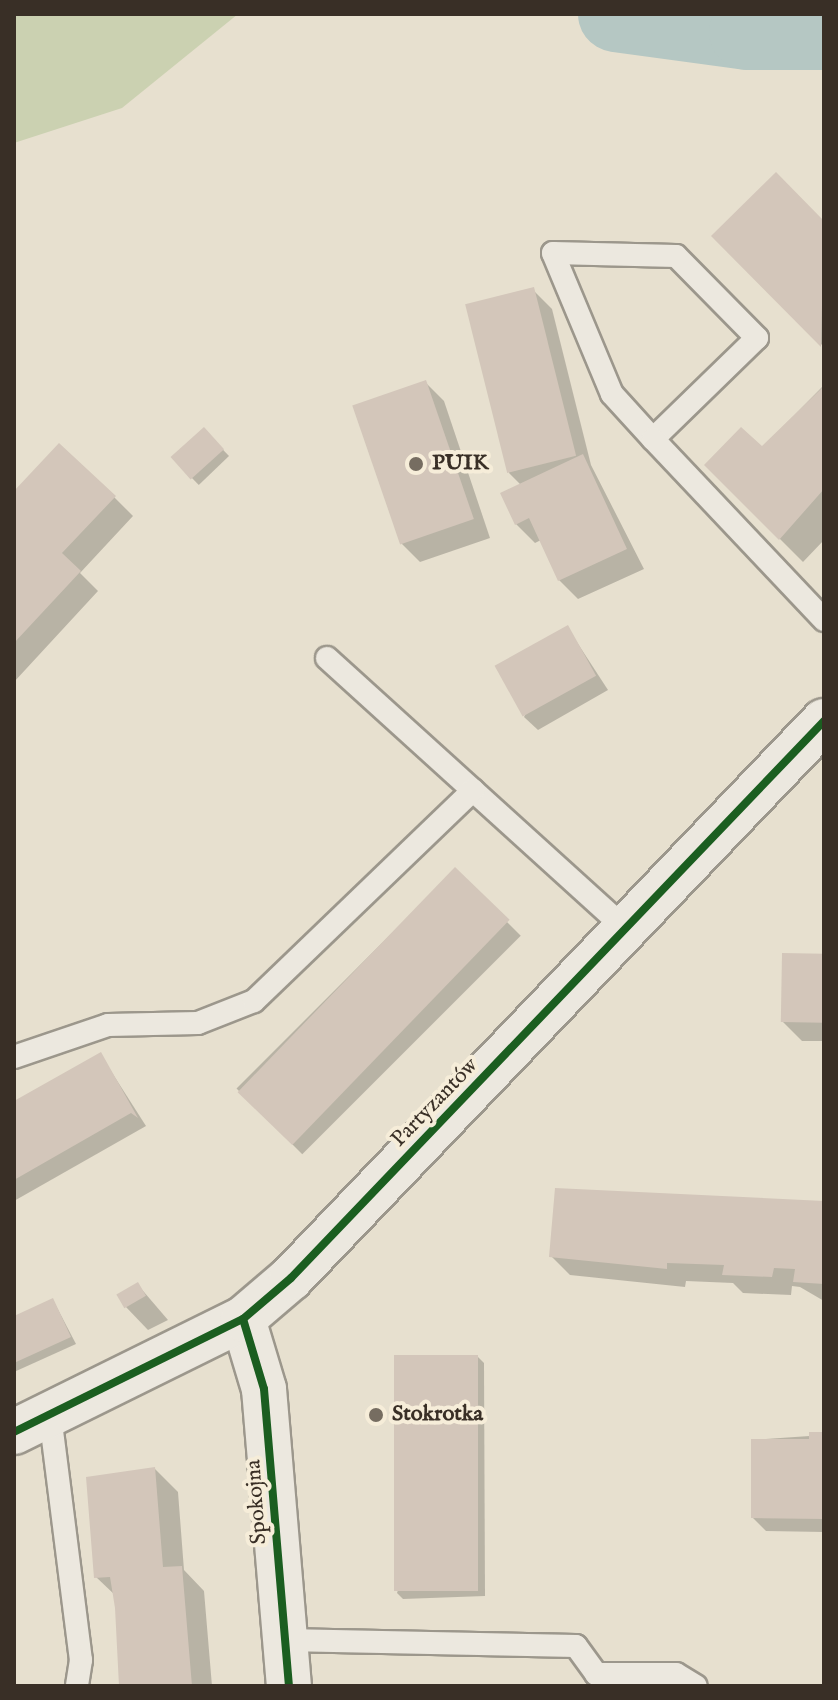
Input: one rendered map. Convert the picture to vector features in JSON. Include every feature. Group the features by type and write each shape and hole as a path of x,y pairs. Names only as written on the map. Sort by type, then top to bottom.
{"street":[{"name":"Partyzantów","path":"32,1424 243,1319 291,1278 824,721"},
{"name":"Spokojna","path":"243,1319 264,1389 289,1686"}],"lane":[{"path":"653,439 757,338 676,256 553,253 612,394 653,439 824,620"},
{"path":"327,658 626,929"},
{"path":"14,1057 108,1025 198,1023 254,1001 473,790"},
{"path":"32,1424 81,1660 77,1686"},
{"path":"285,1640 576,1646 596,1674 676,1674 696,1686"}],"green space":[{"path":"14,14 238,14 122,108 14,143"}],"building":[{"path":"776,172 824,221 821,347 711,236"},
{"path":"534,287 576,456 507,473 465,304"},
{"name":"PUIK","path":"426,380 474,519 400,544 352,405"},
{"path":"824,386 824,489 779,540 704,465 741,427 762,446"},
{"path":"204,427 224,449 191,479 171,457"},
{"path":"59,443 116,496 62,553 81,571 14,643 14,491"},
{"path":"583,454 627,549 558,581 529,518 515,525 500,493"},
{"path":"568,625 596,676 523,716 495,666"},
{"path":"455,867 510,920 292,1145 238,1092"},
{"path":"782,953 824,954 823,1023 781,1022"},
{"path":"101,1052 138,1118 131,1113 14,1180 14,1101"},
{"path":"555,1188 824,1201 824,1284 793,1282 795,1269 774,1268 772,1277 722,1275 724,1265 667,1263 667,1269 549,1257"},
{"path":"138,1282 146,1296 124,1308 116,1294"},
{"path":"53,1298 71,1337 14,1363 14,1316"},
{"path":"394,1355 478,1355 478,1591 394,1591"},
{"path":"809,1432 824,1432 824,1519 751,1518 751,1439 809,1439"},
{"path":"155,1467 163,1567 182,1566 192,1686 119,1686 115,1608 110,1577 94,1578 86,1477"}],"waterway":[{"path":"616,14 747,32 824,32"}],"cycle path":[{"path":"14,1432 243,1319 291,1278 824,721"},
{"path":"243,1319 264,1389 289,1686"}],"place":[{"name":"PUIK","path":"416,464"},
{"name":"Stokrotka","path":"376,1415"}]}
